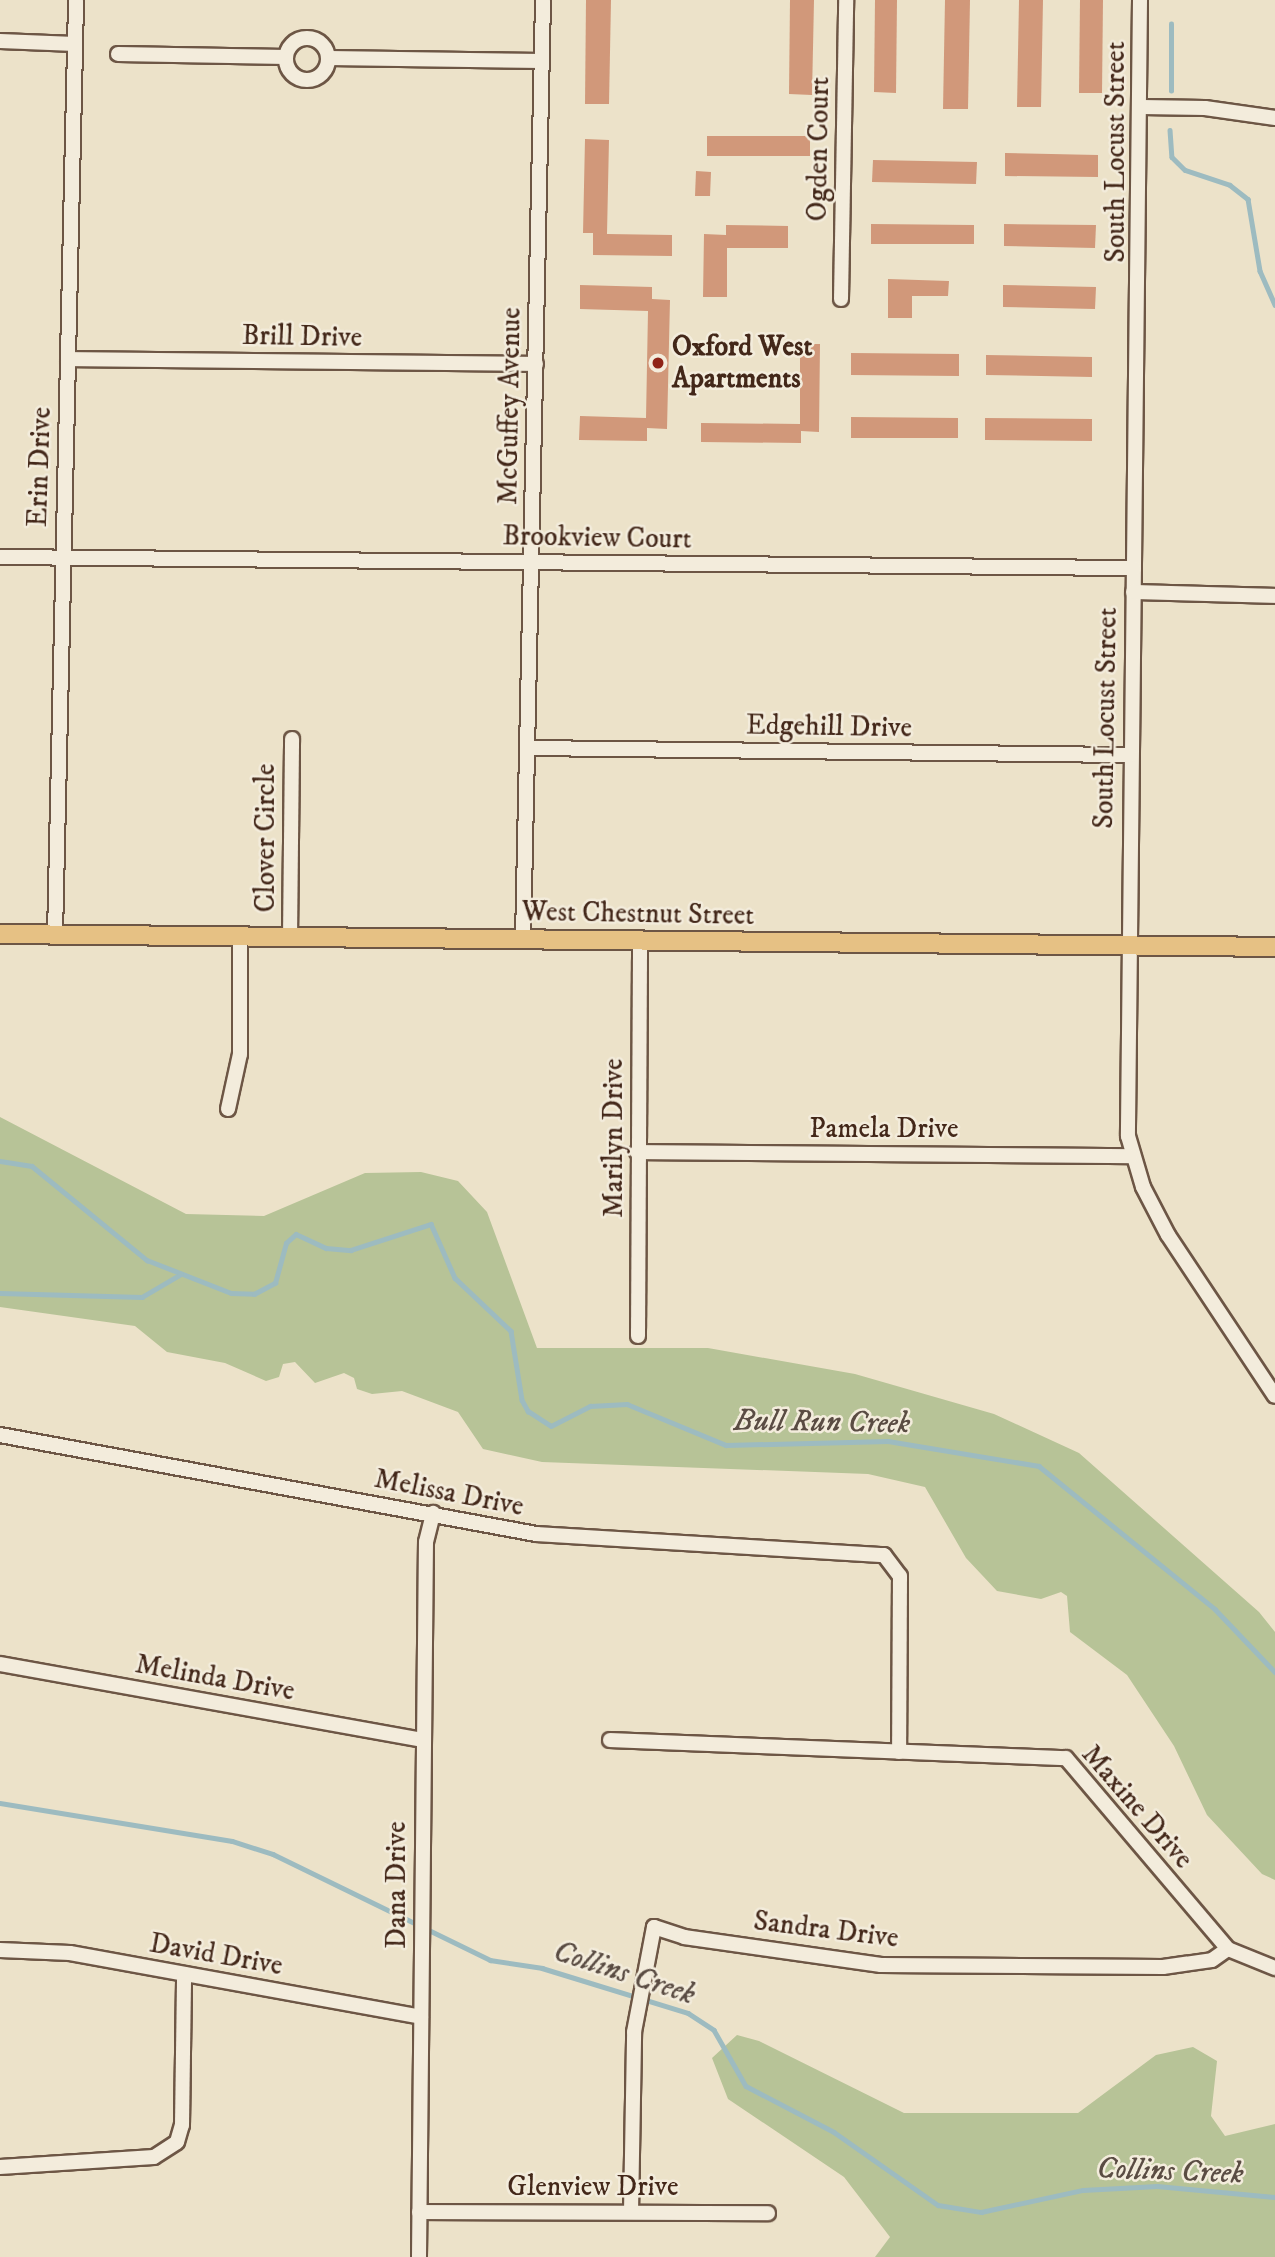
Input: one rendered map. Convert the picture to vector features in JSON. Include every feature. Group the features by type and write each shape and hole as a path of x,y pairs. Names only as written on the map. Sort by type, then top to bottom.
{"main road":[{"name":"West Chestnut Street","path":"0,934 1275,947"}],"street":[{"name":"Erin Drive","path":"55,935 61,558 76,0"},
{"name":"McGuffey Avenue","path":"523,939 543,0"},
{"name":"Ogden Court","path":"841,299 846,0"},
{"name":"South Locust Street","path":"1140,0 1142,107 1127,945 1131,1156 1168,1235 1275,1396"},
{"path":"304,37 318,40 329,58 323,73 304,80 291,74 286,57 291,44 304,37"},
{"path":"0,41 75,44"},
{"path":"118,54 286,57"},
{"path":"329,58 542,61"},
{"path":"1142,107 1205,108 1275,118"},
{"name":"Brill Drive","path":"68,359 536,364"},
{"name":"Brookview Court","path":"0,557 1133,568"},
{"path":"1133,592 1275,596"},
{"name":"Clover Circle","path":"290,937 292,739"},
{"name":"Edgehill Drive","path":"527,748 1130,755"},
{"path":"228,1109 240,1054 240,937"},
{"name":"Marilyn Drive","path":"638,1336 640,940"},
{"name":"Pamela Drive","path":"638,1152 1131,1156"},
{"name":"Melissa Drive","path":"0,1435 552,1536 892,1559 900,1576 899,1752"},
{"name":"Dana Drive","path":"419,2257 422,1740 426,1542 433,1513"},
{"name":"Melinda Drive","path":"0,1664 422,1740"},
{"name":"Maxine Drive","path":"610,1740 1066,1758 1228,1949"},
{"name":"Sandra Drive","path":"631,2212 637,2004 649,1936 659,1926 684,1937 881,1965 1163,1968 1212,1961 1228,1949"},
{"path":"1228,1949 1275,1968"},
{"name":"David Drive","path":"0,1950 70,1953 421,2017"},
{"path":"0,2167 154,2157 177,2142 182,2125 184,1974"},
{"name":"Glenview Drive","path":"419,2212 768,2213"}],"green space":[{"path":"0,1117 186,1214 264,1216 365,1173 421,1172 458,1181 487,1212 537,1348 708,1348 855,1374 994,1414 1079,1453 1259,1612 1275,1632 1275,1880 1262,1874 1207,1815 1174,1746 1127,1675 1070,1632 1067,1596 1061,1592 1041,1599 997,1591 966,1558 925,1487 868,1474 542,1462 483,1449 458,1412 402,1391 372,1394 357,1389 354,1378 344,1373 315,1383 295,1362 283,1364 279,1377 266,1381 225,1363 167,1352 135,1326 0,1307"},
{"path":"737,2035 759,2041 904,2113 1078,2113 1156,2055 1193,2047 1217,2061 1211,2116 1225,2136 1275,2124 1275,2257 875,2257 890,2237 844,2177 728,2099 712,2058"}],"building":[{"path":"586,0 611,0 609,104 585,104"},
{"path":"790,0 814,0 812,95 789,94"},
{"path":"875,0 897,0 896,93 874,92"},
{"path":"945,0 970,0 968,109 943,109"},
{"path":"1019,0 1043,0 1041,107 1017,107"},
{"path":"1080,0 1103,0 1102,93 1079,93"},
{"path":"707,136 810,136 810,156 707,156"},
{"name":"Oxford West Apartments","path":"585,139 609,140 607,234 672,235 672,256 593,255 593,233 583,233"},
{"path":"1005,153 1098,155 1098,177 1005,176"},
{"path":"873,160 977,162 976,184 872,182"},
{"path":"696,171 711,172 710,196 695,196"},
{"path":"871,224 974,225 974,244 871,244"},
{"path":"1004,224 1096,225 1095,248 1004,246"},
{"name":"Oxford West Apartments","path":"726,225 788,226 788,248 727,248 727,297 703,297 704,234 726,235"},
{"name":"Oxford West Apartments","path":"888,279 949,281 948,296 912,296 912,318 888,318"},
{"name":"Oxford West Apartments","path":"580,285 652,287 652,299 670,300 667,429 647,428 647,441 579,440 580,416 646,418 648,311 580,309"},
{"path":"1003,285 1096,287 1095,309 1003,307"},
{"name":"Oxford West Apartments","path":"800,344 820,344 819,432 801,431 801,443 701,442 701,423 800,424"},
{"name":"Oxford West Apartments","path":"851,353 959,354 959,376 851,375"},
{"path":"986,355 1092,357 1092,377 986,375"},
{"name":"Oxford West Apartments","path":"851,417 958,418 958,438 851,438"},
{"path":"985,418 1092,419 1092,441 985,440"}],"waterway":[{"path":"1171,24 1171,91"},
{"path":"1170,130 1172,157 1185,170 1230,185 1248,199 1260,271 1275,305"},
{"name":"Bull Run Creek","path":"0,1161 32,1166 147,1260 231,1293 254,1294 275,1283 286,1243 296,1234 326,1248 351,1250 431,1224 455,1278 511,1331 522,1400 528,1411 551,1426 590,1406 627,1404 726,1445 888,1441 1039,1466 1215,1609 1275,1672"},
{"name":"Bull Run Creek","path":"0,1293 142,1297 181,1274"},
{"name":"Collins Creek","path":"0,1803 232,1841 273,1854 490,1960 542,1968 688,2013 714,2030 746,2086 834,2132 938,2205 981,2212 1083,2190 1157,2186 1275,2197"}],"place":[{"name":"Oxford West Apartments","path":"658,363"}]}
